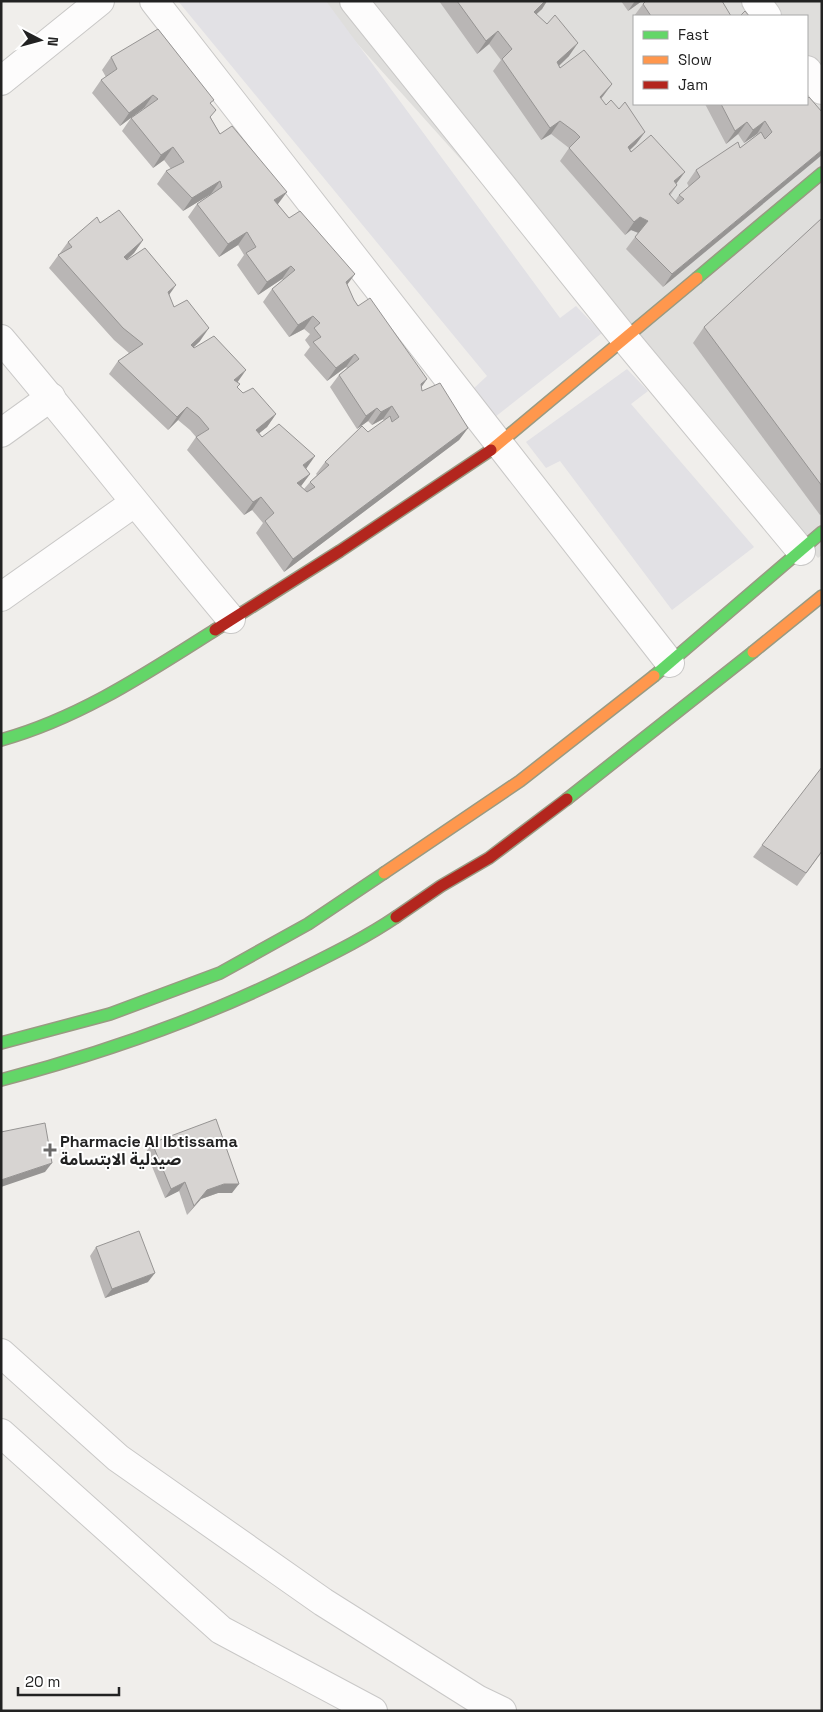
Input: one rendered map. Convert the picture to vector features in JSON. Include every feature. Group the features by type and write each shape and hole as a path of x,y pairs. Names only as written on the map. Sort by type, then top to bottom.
{"main road":[{"path":"1,740 33,731 72,715 136,680 340,551 499,444 822,173"},
{"path":"1,1043 110,1014 220,973 308,924 408,859 520,781 670,663 822,532"},
{"path":"1,1080 98,1053 250,994 370,934 443,885 493,855 693,702 822,596"}],"street":[{"path":"1,81 100,1"},
{"path":"154,1 670,663"},
{"path":"354,1 625,338 801,551"},
{"path":"756,1 766,15"},
{"path":"808,71 822,90"},
{"path":"1,339 51,397 134,503 231,619"},
{"path":"1,433 51,397"},
{"path":"1,597 134,503"},
{"path":"1,1353 118,1458 323,1602 477,1699 502,1711"},
{"path":"1,1433 222,1630 373,1711"}],"shaded area":[{"path":"178,1 326,1 560,318 576,306 602,333 495,417 472,390 487,376"},
{"path":"319,1 822,1 822,555 818,558"},
{"path":"627,369 648,391 631,404 754,547 672,610 560,461 546,468 526,442"}],"building":[{"path":"457,1 545,1 534,12 547,24 555,15 578,43 557,62 560,68 584,50 612,84 600,97 606,105 611,100 619,109 625,102 645,132 628,147 631,152 651,135 685,172 674,181 677,185 669,194 678,204 684,199 679,195 700,177 696,170 738,142 740,148 761,132 765,139 772,132 765,121 753,130 747,122 735,131 722,105 808,105 809,97 822,112 822,150 672,274 635,237 648,221 640,217 634,222 569,148 580,137 560,121 550,128 502,59 512,49 498,31 486,41"},
{"path":"646,1 722,1 730,15 650,15 643,4"},
{"path":"158,29 214,100 210,103 216,110 210,117 220,134 232,126 287,192 274,200 289,218 300,211 355,274 346,282 354,300 358,306 370,298 427,379 421,384 422,391 440,383 468,428 293,559 265,521 274,513 261,497 253,502 196,437 209,429 199,417 187,407 177,417 118,361 143,344 123,328 58,255 72,247 68,242 97,217 100,223 119,210 143,240 124,257 127,260 145,248 176,285 168,292 174,307 187,300 209,328 191,345 194,348 214,336 246,370 234,380 240,384 237,387 243,393 253,388 276,414 256,430 262,437 279,424 315,456 303,465 310,474 297,483 307,492 315,487 310,482 329,465 325,462 362,426 368,432 390,416 392,422 399,417 392,406 381,412 377,408 366,416 339,375 359,359 355,354 336,368 313,342 321,337 314,328 320,323 313,316 298,325 272,289 295,270 291,266 267,282 246,253 256,247 247,232 228,244 197,204 222,187 220,181 192,198 166,171 184,162 173,147 161,155 131,118 158,99 153,95 129,113 101,80 117,69 111,57"},
{"path":"822,218 822,486 704,327"},
{"path":"822,767 822,851 806,873 762,845"},
{"path":"216,1119 239,1184 224,1184 207,1190 194,1206 185,1182 171,1189 152,1143"},
{"path":"45,1123 52,1163 1,1180 1,1132"},
{"path":"139,1231 155,1273 112,1289 96,1247"}],"traffic: fast":[{"path":"697,278 822,173"},
{"path":"654,676 822,532"},
{"path":"1,740 30,731 85,707 138,678 215,630"},
{"path":"567,799 753,652"},
{"path":"1,1043 110,1014 220,973 308,924 384,873"},
{"path":"1,1080 116,1046 227,1004 336,952 396,917"}],"traffic: slow":[{"path":"491,450 697,278"},
{"path":"753,652 822,596"},
{"path":"384,873 520,781 654,676"}],"traffic: jam":[{"path":"215,630 340,551 491,450"},
{"path":"396,917 441,886 489,858 567,799"}],"place":[{"name":"Pharmacie Al Ibtissama صيدلية الابتسامة","path":"50,1150"}]}
